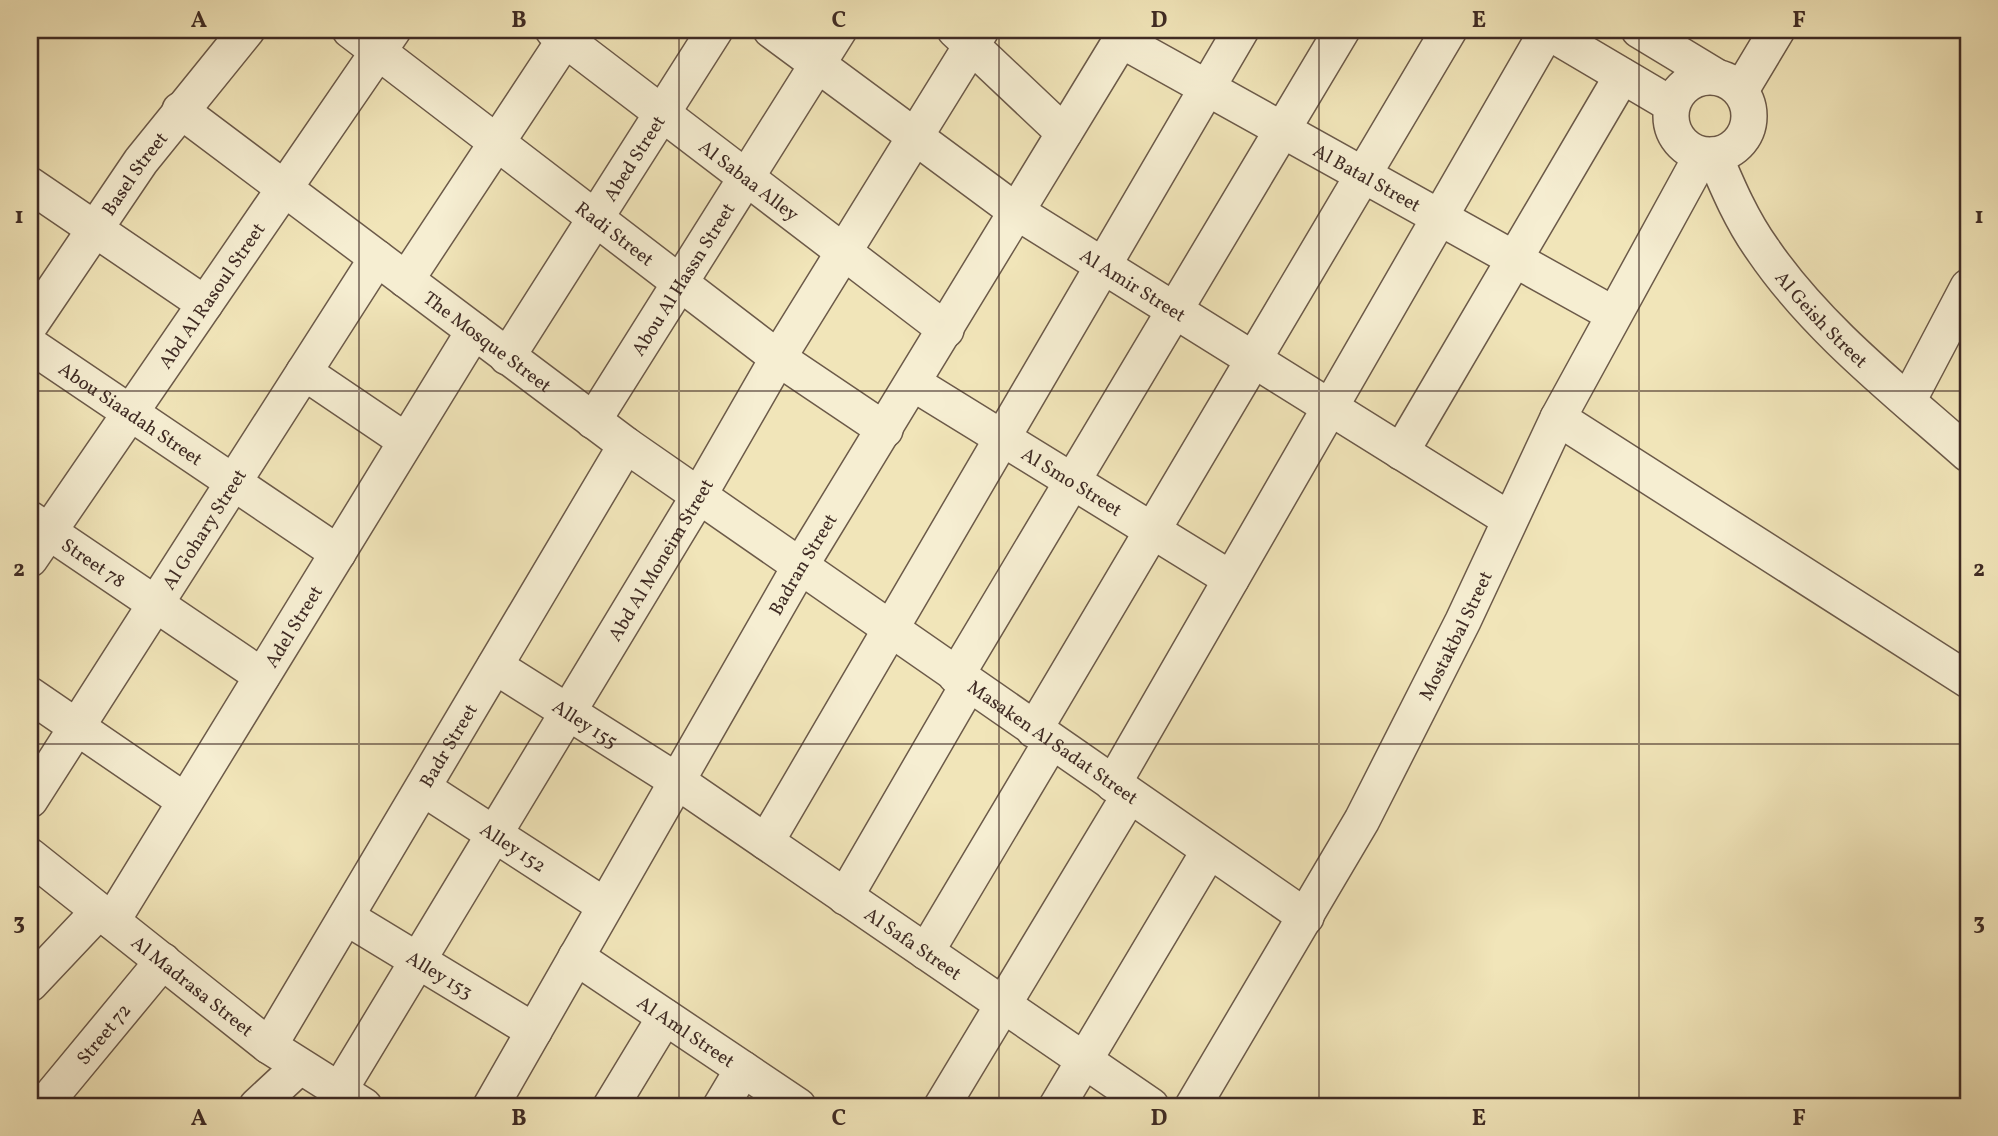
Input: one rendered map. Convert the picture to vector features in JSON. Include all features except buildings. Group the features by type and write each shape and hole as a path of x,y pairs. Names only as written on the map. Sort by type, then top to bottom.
{"street":[{"name":"Basel Street","path":"30,325 95,227 180,110 247,30"},
{"name":"Radi Street","path":"350,30 386,41 497,142 778,358 885,430"},
{"name":"Abed Street","path":"507,357 715,30"},
{"name":"Al Amir Street","path":"771,30 1017,212 1509,519"},
{"name":"Abou Al Hassn Street","path":"593,421 839,30"},
{"path":"766,842 1241,30"},
{"path":"845,897 1072,481 1342,30"},
{"path":"926,952 1152,531 1449,30"},
{"path":"942,1106 1003,1005 1121,790 1231,579 1546,30 1672,105"},
{"path":"1728,83 1777,30"},
{"path":"1648,32 1728,83 1747,101 1749,125 1736,145 1708,155 1682,145 1676,136 1670,116 1672,105 1683,86 1703,76 1728,83"},
{"name":"Al Sabaa Alley","path":"563,33 662,113 946,330"},
{"path":"406,280 497,142 563,33"},
{"path":"969,35 1064,134"},
{"name":"Abd Al Moneim Street","path":"352,1098 418,961 698,497 778,358 915,137 969,35"},
{"name":"Al Batal Street","path":"1124,35 1207,88 1613,314"},
{"name":"Badran Street","path":"491,1106 799,568 1124,35"},
{"name":"Abd Al Rasoul Street","path":"36,536 130,413 386,41"},
{"path":"1401,452 1622,76"},
{"name":"The Mosque Street","path":"180,110 593,421 799,568"},
{"name":"Mostakbal Street","path":"1193,1106 1306,917 1414,721 1558,418 1613,314 1708,155"},
{"name":"Al Geish Street","path":"1708,155 1735,205 1771,261 1829,326 1968,454"},
{"path":"30,185 205,304"},
{"name":"Al Gohary Street","path":"30,800 377,258"},
{"path":"1908,401 1968,286"},
{"name":"Adel Street","path":"30,984 106,916 186,802 474,331"},
{"name":"Abou Siaadah Street","path":"30,345 338,553"},
{"path":"304,372 406,441"},
{"name":"Al Smo Street","path":"913,383 1231,579"},
{"path":"1558,418 1968,680"},
{"name":"Badr Street","path":"269,1046 626,445"},
{"name":"Street 78","path":"36,536 155,604 262,676"},
{"name":"Masaken Al Sadat Street","path":"799,568 1306,917"},
{"name":"Alley 155","path":"495,666 677,781"},
{"path":"30,695 186,802"},
{"name":"Al Safa Street","path":"677,781 1151,1106"},
{"name":"Alley 152","path":"423,788 605,906"},
{"path":"1057,1106 1209,850"},
{"name":"Al Madrasa Street","path":"30,856 269,1046 352,1098"},
{"name":"Alley 153","path":"346,917 534,1031"},
{"name":"Al Aml Street","path":"576,957 798,1106"},
{"name":"Street 72","path":"43,1106 163,961"},
{"path":"611,1106 665,1017"},
{"path":"257,1106 299,1067"},
{"path":"722,1106 743,1069"}]}
